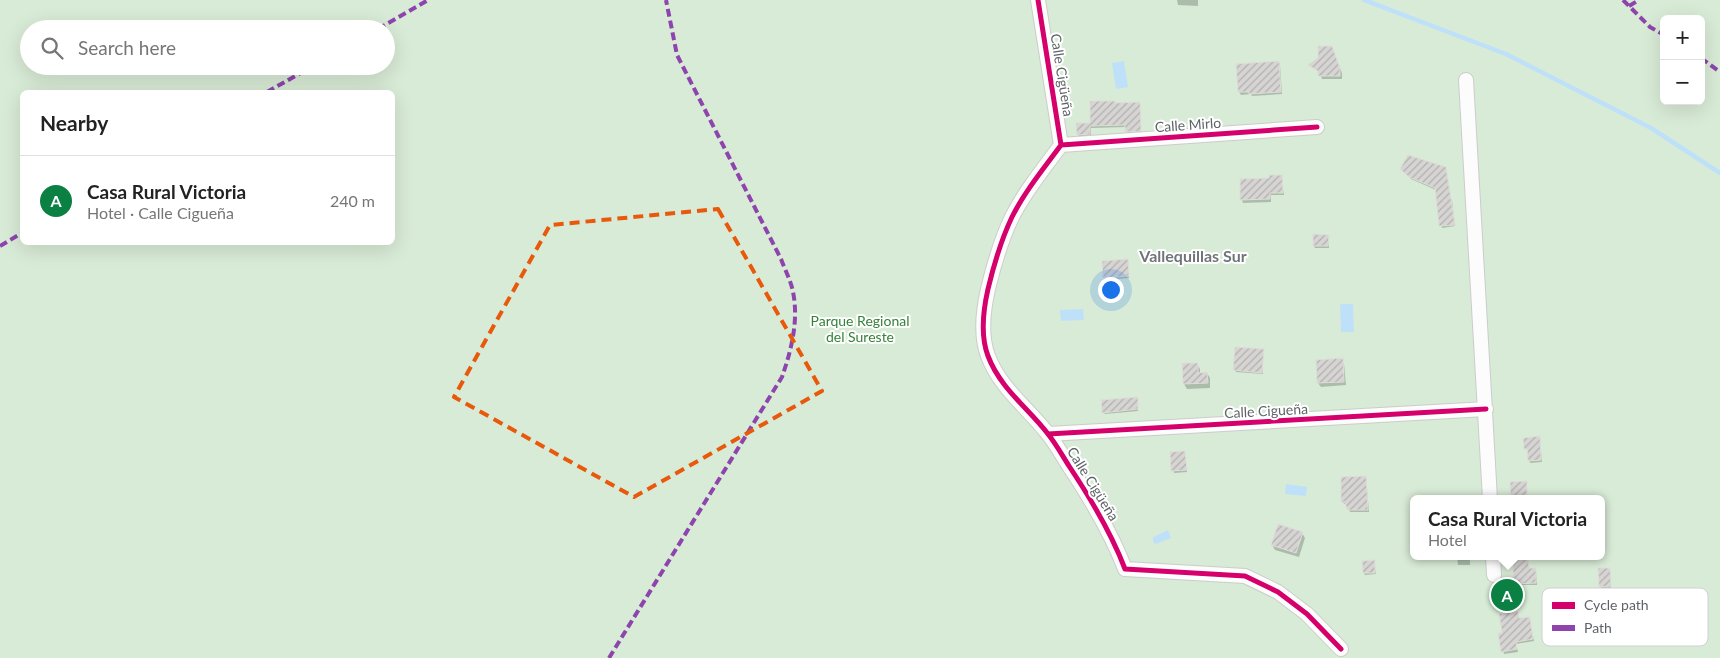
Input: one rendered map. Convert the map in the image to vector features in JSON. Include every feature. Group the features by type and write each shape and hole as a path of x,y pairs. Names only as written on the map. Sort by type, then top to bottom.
{"street":[{"name":"Calle Cigüeña","path":"1038,0 1061,145 1028,189 1012,216 996,256 984,316 983,334 986,348 996,373 1009,392 1048,434 1089,496 1115,543 1125,569 1245,576 1278,592 1307,614 1341,649"},
{"path":"1466,80 1490,495"},
{"name":"Calle Mirlo","path":"1061,145 1317,127"},
{"name":"Calle Cigueña","path":"1048,434 1486,410"},
{"path":"1493,560 1494,575"}],"highlighted area":[{"path":"718,209 822,391 634,497 454,397 550,225"}],"green space":[{"name":"Parque Regional del Sureste","path":"0,0 1720,0 1720,658 0,658"}],"water":[{"path":"1124,61 1128,87 1116,89 1112,63"},
{"path":"1340,304 1353,304 1354,332 1341,332"},
{"path":"1083,309 1084,320 1061,321 1060,310"},
{"path":"1286,484 1307,487 1306,496 1285,494"},
{"path":"1168,530 1171,538 1156,544 1153,542 1153,537"}],"building":[{"path":"1318,46 1332,46 1340,68 1340,76 1318,76 1318,71 1308,65 1318,58"},
{"path":"1279,61 1281,92 1249,94 1249,92 1238,92 1236,64"},
{"path":"1090,101 1140,102 1141,131 1125,132 1125,125 1090,126 1090,134 1077,135 1076,123 1090,123"},
{"path":"1408,155 1446,167 1455,225 1439,226 1435,188 1409,177 1400,169"},
{"path":"1269,175 1282,175 1283,193 1270,193 1270,199 1240,200 1240,179 1269,178"},
{"path":"1313,234 1329,235 1328,246 1313,246"},
{"path":"1128,259 1129,276 1103,278 1102,261"},
{"path":"1235,347 1264,349 1262,373 1233,370"},
{"path":"1343,358 1344,382 1317,383 1316,360"},
{"path":"1182,363 1198,363 1198,373 1207,372 1208,383 1183,384"},
{"path":"1138,397 1138,409 1102,413 1101,400"},
{"path":"1540,436 1541,460 1528,461 1527,449 1524,449 1523,438"},
{"path":"1185,451 1187,470 1171,471 1170,452"},
{"path":"1366,476 1368,510 1347,510 1345,502 1341,502 1341,477"},
{"path":"1527,481 1527,495 1511,495 1510,482"},
{"path":"1278,524 1303,532 1296,553 1271,545"},
{"path":"1375,560 1375,573 1363,573 1362,561"},
{"path":"1513,560 1528,560 1529,568 1536,568 1536,583 1513,584"},
{"path":"1598,568 1610,568 1611,586 1599,587"},
{"path":"1518,611 1519,618 1530,617 1533,639 1516,642 1517,649 1501,652 1498,633 1502,633 1499,614"}],"waterway":[{"path":"1364,0 1506,54 1651,128 1720,173"}],"marked path":[{"path":"394,20 428,0"},
{"path":"609,658 782,377 795,325 795,303 788,276 677,55 666,0"},
{"path":"1623,0 1650,27 1660,33"},
{"path":"1629,6 1639,0"},
{"path":"1704,60 1720,72"},
{"path":"271,90 297,75"},
{"path":"0,246 20,234"}],"cycle path":[{"path":"1038,0 1061,145 1017,207 1004,234 995,261 986,297 983,323 985,348 993,367 1007,388 1051,438 1100,516 1125,569 1245,576 1278,592 1307,614 1341,649"},
{"path":"1061,145 1317,127"},
{"path":"1048,434 1486,409"}],"place":[{"name":"Casa Rural Victoria","path":"1507,595"}],"district":[{"name":"Vallequillas Sur","path":"1193,256"}]}
